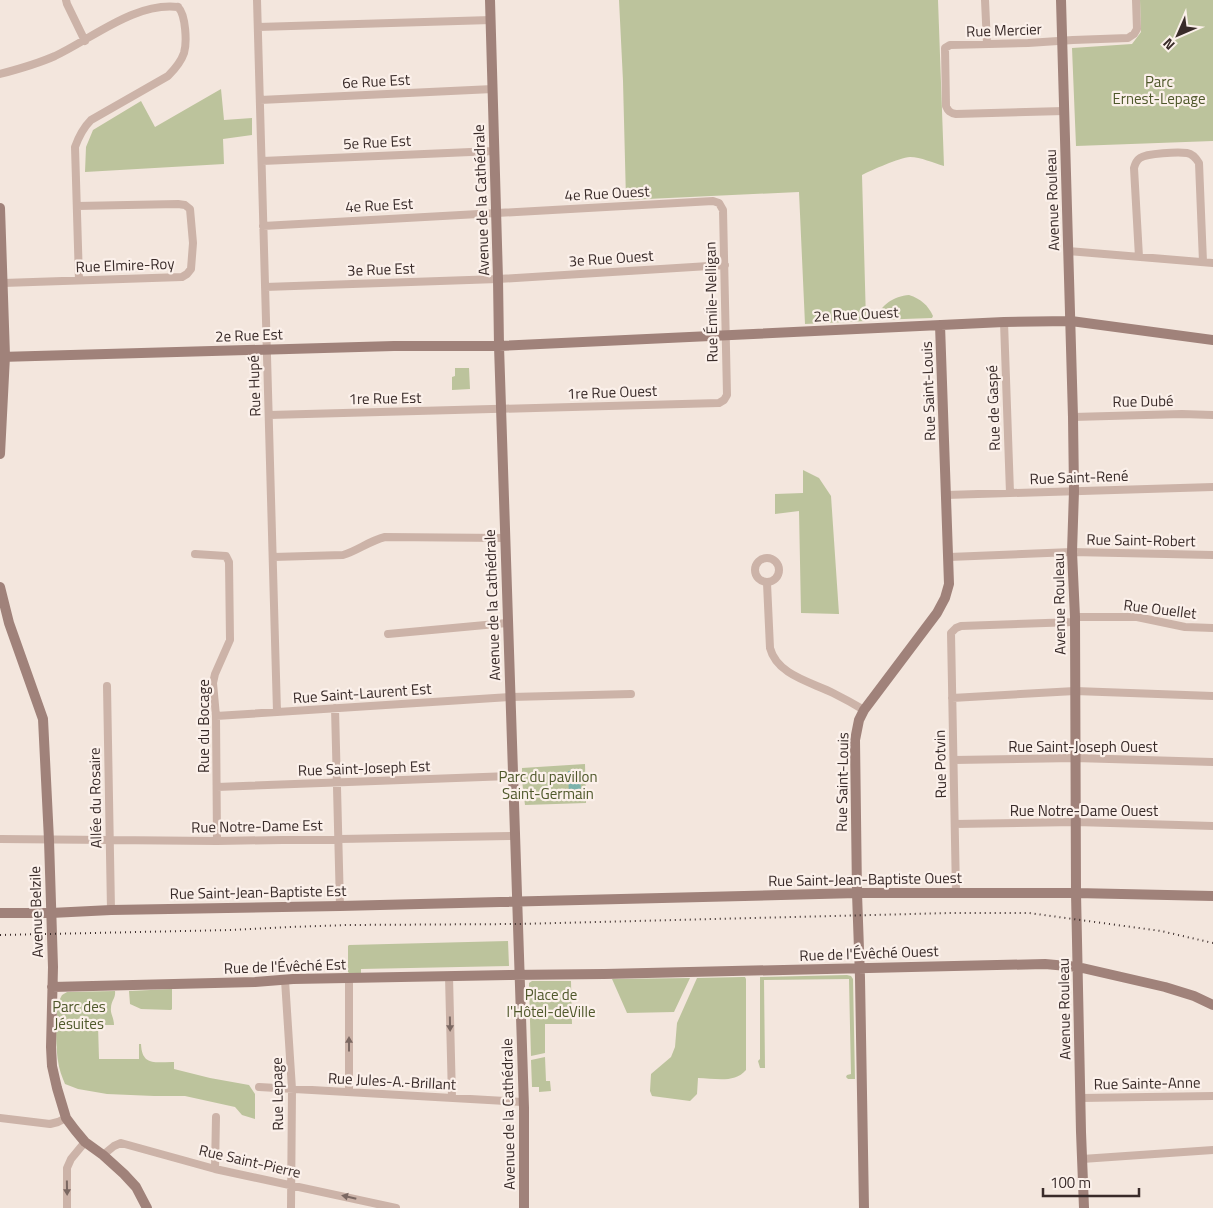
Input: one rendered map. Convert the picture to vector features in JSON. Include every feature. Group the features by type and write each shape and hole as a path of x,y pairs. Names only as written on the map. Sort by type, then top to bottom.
{"street":[{"path":"66,0 66,4 84,40"},
{"name":"Rue Hupé","path":"257,0 277,712"},
{"name":"Avenue de la Cathédrale","path":"490,0 497,212 498,346 523,1102 524,1208"},
{"path":"985,0 987,44"},
{"name":"Avenue Rouleau","path":"1061,0 1073,416 1074,491 1072,552 1075,620 1076,893 1084,1208"},
{"name":"Rue Mercier","path":"1064,111 951,113 946,106 944,51 946,46 1128,38 1137,29 1136,0"},
{"path":"0,74 33,65 55,56 124,18 153,7 172,6 180,3 185,22 185,51 177,66 168,76 91,120 79,136 75,147 79,280"},
{"path":"258,27 491,20"},
{"name":"6e Rue Est","path":"260,100 493,89"},
{"name":"5e Rue Est","path":"262,161 494,150"},
{"path":"1139,256 1134,168 1136,163 1147,154 1188,153 1195,157 1199,163 1203,262"},
{"name":"4e Rue Ouest","path":"497,212 713,201 719,203"},
{"name":"Rue Émile-Nelligan","path":"719,203 723,210 725,265 727,395 724,400"},
{"name":"Rue Elmire-Roy","path":"2,283 182,277 188,274 191,269 193,244 190,209 186,205 77,206"},
{"path":"0,208 2,283 0,454"},
{"name":"4e Rue Est","path":"264,226 497,212"},
{"path":"1068,251 1213,263"},
{"name":"3e Rue Ouest","path":"498,279 725,265"},
{"name":"3e Rue Est","path":"265,287 498,279"},
{"name":"2e Rue Ouest","path":"498,346 1004,322 1071,321 1213,340"},
{"name":"Rue de Gaspé","path":"1004,322 1010,493"},
{"name":"Rue Saint-Louis","path":"864,1208 855,740 859,720 864,710 937,613 945,598 949,584 940,325"},
{"name":"2e Rue Est","path":"2,357 394,346 498,346"},
{"name":"1re Rue Ouest","path":"501,409 719,403 724,400"},
{"name":"1re Rue Est","path":"269,415 501,409"},
{"name":"Rue Dubé","path":"1073,416 1213,415"},
{"name":"Rue Saint-René","path":"946,496 1213,487"},
{"path":"273,557 343,555 376,539 385,538 505,538"},
{"name":"Rue Saint-Robert","path":"949,557 1072,552 1213,555"},
{"name":"Rue du Bocage","path":"195,554 226,556 229,562 230,640 213,683 216,716 217,841"},
{"path":"767,583 770,648 776,661 785,670 832,692 864,710"},
{"name":"Avenue Belzile","path":"0,587 4,608 43,719 53,967 51,1047 52,1066 57,1088 66,1118 85,1142 119,1169 136,1187 147,1208"},
{"name":"Rue Ouellet","path":"951,633 961,626 1137,617 1185,627 1213,628"},
{"path":"388,634 508,624"},
{"name":"Rue Potvin","path":"951,633 956,893"},
{"name":"Allée du Rosaire","path":"107,686 111,910"},
{"path":"952,698 1074,691 1213,696"},
{"name":"Rue Saint-Laurent Est","path":"216,716 511,697 632,694"},
{"path":"334,708 340,906"},
{"name":"Rue Saint-Joseph Ouest","path":"954,760 1075,758 1213,762"},
{"name":"Rue Saint-Joseph Est","path":"217,787 512,776"},
{"name":"Rue Notre-Dame Ouest","path":"955,824 1076,822 1213,826"},
{"name":"Rue Notre-Dame Est","path":"0,839 217,841 515,836"},
{"name":"Rue Saint-Jean-Baptiste Ouest","path":"517,901 857,893 1076,893 1213,896"},
{"name":"Rue Saint-Jean-Baptiste Est","path":"0,913 517,901"},
{"path":"52,951 58,923 71,912"},
{"name":"Rue de l'Évêché Ouest","path":"519,975 1045,964 1078,967 1186,993 1213,1005"},
{"path":"53,967 70,987"},
{"name":"Rue de l'Évêché Est","path":"52,988 349,978 519,975"},
{"path":"449,976 452,1098"},
{"path":"349,978 349,1092"},
{"name":"Rue Lepage","path":"285,980 292,1089 291,1208"},
{"name":"Rue Jules-A.-Brillant","path":"259,1087 523,1102"},
{"name":"Rue Sainte-Anne","path":"1081,1098 1213,1096"},
{"path":"215,1169 216,1117"},
{"path":"0,1118 50,1124 66,1118"},
{"path":"67,1208 67,1168 71,1159 85,1142"},
{"name":"Rue Saint-Pierre","path":"103,1156 121,1142 215,1169 396,1208"},
{"path":"1082,1159 1213,1150"}],"green space":[{"path":"619,0 938,0 944,166 910,157 879,167 862,175 866,321 805,324 799,192 626,200"},
{"name":"Parc Ernest-Lepage","path":"1140,0 1213,0 1213,141 1076,146 1072,48 1132,44 1141,32"},
{"path":"221,89 224,120 252,118 252,135 223,139 224,164 85,172 86,147 93,130 141,101 155,127"},
{"path":"909,295 917,298 929,309 933,316 932,318 876,320 888,302 898,297"},
{"path":"455,368 469,368 470,389 452,390 452,377 455,376"},
{"path":"803,470 819,478 831,496 839,614 801,613 799,511 775,514 775,494 803,493"},
{"name":"Parc du pavillon Saint-Germain","path":"585,764 586,803 525,805 522,768"},
{"path":"508,941 509,966 361,969 361,973 348,972 349,945"},
{"path":"847,975 853,979 855,1079 848,1079 846,1077 851,1074 849,979 764,980 765,1068 760,1068 758,1061 760,1059 760,977"},
{"path":"745,977 746,1070 730,1079 698,1078 697,1094 690,1101 652,1096 650,1091 651,1074 671,1057 675,1047 677,1023 697,978"},
{"path":"690,978 674,1012 627,1013 612,979"},
{"name":"Place de l'Hôtel-deVille","path":"532,981 571,981 572,1024 545,1024 545,1053 531,1056 529,983"},
{"name":"Parc des Jésuites","path":"172,989 171,1010 141,1009 130,1004 129,991"},
{"name":"Parc des Jésuites","path":"115,991 111,1010 114,1025 98,1025 99,1059 139,1059 139,1044 141,1044 144,1056 150,1061 174,1062 174,1069 249,1085 255,1094 255,1119 242,1115 235,1107 185,1096 107,1094 78,1089 65,1084 58,1064 56,1038 57,1010 61,996 67,992"},
{"path":"545,1057 546,1081 550,1081 551,1091 539,1092 539,1087 532,1087 531,1060"}],"water":[{"path":"568,771 580,771 581,795 569,795"}],"railway":[{"path":"0,935 231,930 348,925 518,924 950,913 1029,913 1161,931 1213,943"}]}
